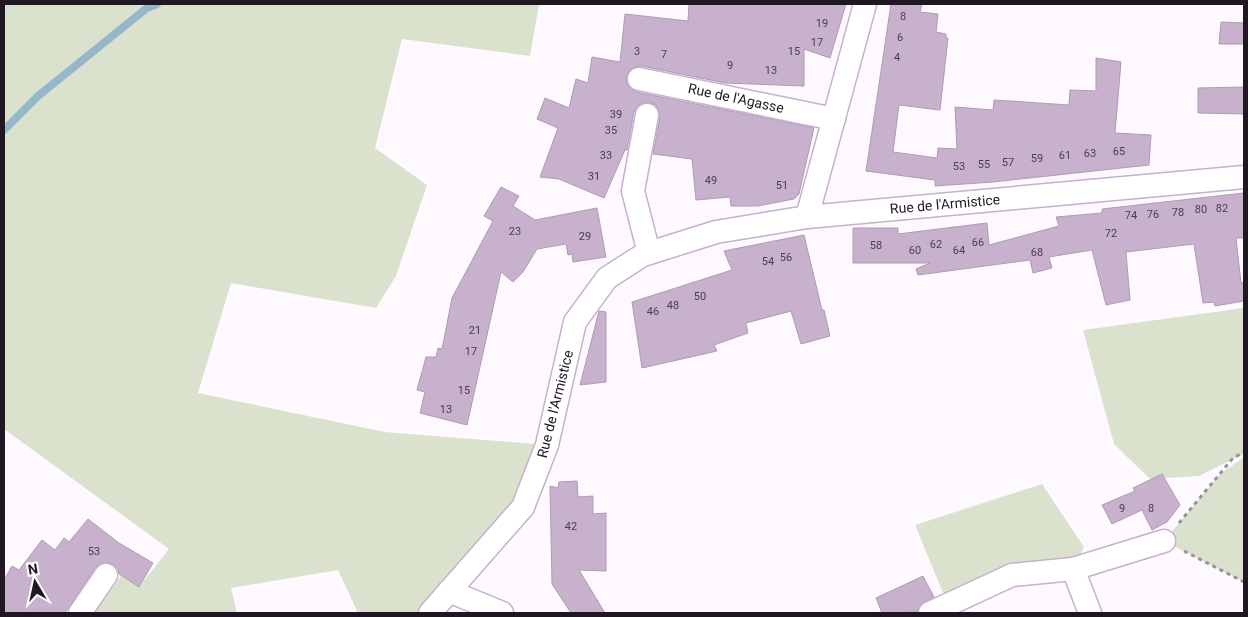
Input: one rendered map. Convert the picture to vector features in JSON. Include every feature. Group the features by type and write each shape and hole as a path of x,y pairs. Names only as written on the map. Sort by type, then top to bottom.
{"street":[{"path":"807,217 866,4"},
{"name":"Rue de l'Agasse","path":"638,79 834,120"},
{"path":"647,115 633,192 649,253"},
{"name":"Rue de l'Armistice","path":"430,613 522,507 547,445 575,322 607,278 643,254 716,232 807,217 1244,177"},
{"path":"930,613 1012,575 1073,569 1164,541"},
{"path":"1073,569 1090,613"},
{"path":"80,613 106,575"},
{"path":"450,591 502,613"}],"path":[{"path":"1244,452 1233,458 1164,541 1244,582"}],"green space":[{"path":"4,4 539,4 530,56 402,39 375,148 427,185 396,276 376,308 231,283 198,393 385,432 547,445 523,507 430,613 358,613 338,570 231,588 237,613 94,613 121,576 139,587 169,549 4,429"},
{"path":"1244,308 1244,454 1199,476 1150,479 1114,444 1083,330"},
{"path":"1244,457 1244,582 1164,541 1220,474"},
{"path":"1042,484 1084,547 1073,569 948,605 915,525"}],"building":[{"path":"689,4 846,4 830,58 804,49 804,86 725,83 642,66 634,67 626,76 627,84 636,92 814,128 799,194 794,199 758,206 731,206 730,197 696,200 692,159 653,154 660,117 656,105 649,102 637,106 634,112 627,150 625,150 604,198 559,179 540,177 558,128 537,119 545,98 569,108 576,79 588,83 592,57 620,62 625,14 688,21"},
{"path":"891,4 922,4 920,12 938,14 936,32 946,34 946,38 948,38 940,110 899,105 893,152 937,158 938,148 957,149 955,107 993,110 994,100 1069,105 1070,90 1096,91 1096,58 1121,62 1115,133 1151,135 1149,165 993,182 935,186 935,180 866,171"},
{"path":"1221,22 1244,23 1244,44 1219,44"},
{"path":"1244,87 1244,114 1198,113 1198,88"},
{"path":"501,187 519,196 513,206 535,220 597,208 606,257 573,262 572,254 568,255 566,244 537,249 523,272 513,282 501,272 467,425 420,413 425,392 417,390 426,357 436,357 438,348 442,349 452,298 493,221 484,216"},
{"path":"1244,193 1244,238 1236,238 1241,283 1244,282 1244,301 1215,306 1214,302 1203,303 1194,244 1126,252 1130,300 1106,305 1092,250 1049,257 1052,268 1033,273 1030,260 918,275 916,269 930,263 853,263 853,228 898,228 898,234 987,223 989,245 1059,226 1056,217 1102,213 1102,209"},
{"path":"804,235 830,336 801,344 791,311 746,323 748,333 714,345 717,351 642,368 632,302 732,270 724,251"},
{"path":"599,311 606,312 606,382 580,385"},
{"path":"1162,474 1180,505 1167,522 1152,530 1142,510 1112,524 1102,505 1135,491 1133,488"},
{"path":"577,481 578,497 593,496 593,514 606,513 606,571 579,570 605,613 571,613 552,584 550,486 558,488 559,482"},
{"path":"88,519 119,543 153,563 139,587 119,574 118,569 113,564 101,563 95,568 65,613 4,613 4,580 12,566 19,570 42,540 55,550 64,538 69,542"},
{"path":"923,576 934,597 920,605 917,612 882,613 876,598"}],"waterway":[{"path":"4,130 38,96 147,8 157,4"}]}
